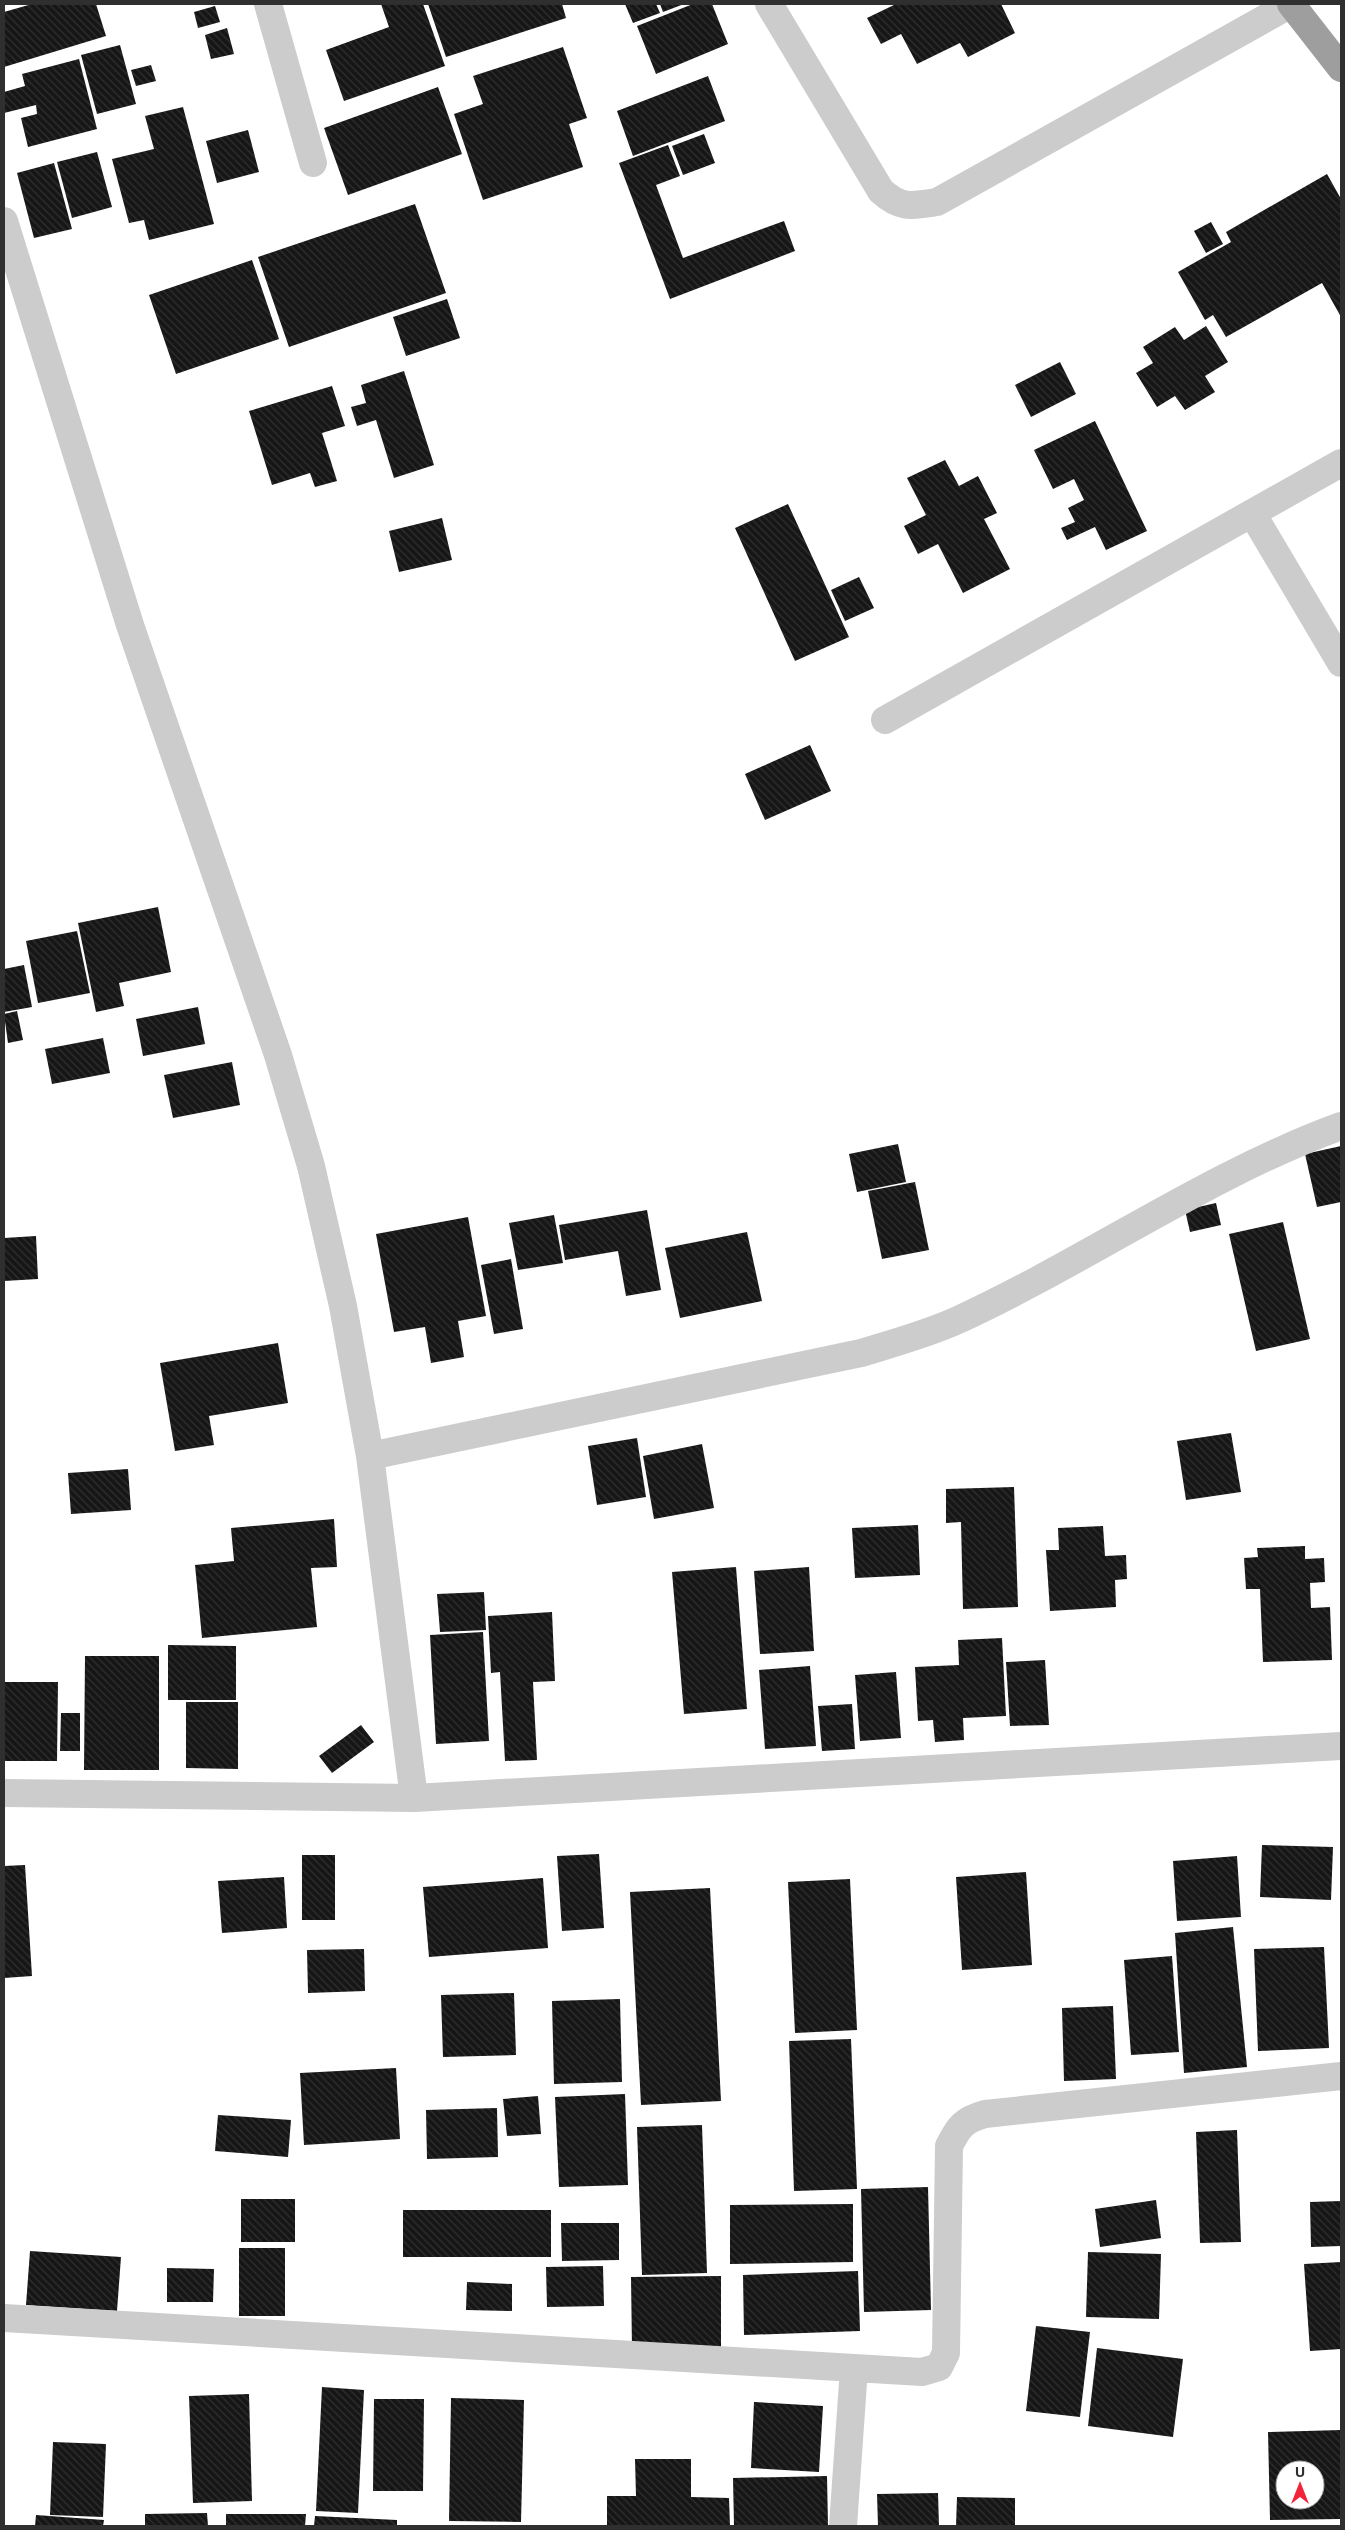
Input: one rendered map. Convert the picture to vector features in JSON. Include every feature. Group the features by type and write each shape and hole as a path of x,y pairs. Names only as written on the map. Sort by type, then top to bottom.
{"highway":[{"path":"1291,4 1341,68"}],"street":[{"path":"268,4 313,163"},
{"path":"769,4 881,191 892,201 904,206 937,202 1291,4"},
{"path":"4,221 130,625 278,1055 311,1166 343,1306 370,1456 414,1798"},
{"path":"885,720 1341,463"},
{"path":"1252,513 1341,663"},
{"path":"370,1456 861,1353 913,1337 958,1320 1083,1256 1222,1180 1341,1126"},
{"path":"4,1793 414,1798 1341,1746"},
{"path":"4,2318 922,2372 939,2367 946,2353 949,2146 956,2131 969,2119 1005,2112 1341,2076"},
{"path":"843,2526 854,2368"}],"building":[{"path":"32,4 96,4 106,36 4,67 4,12"},
{"path":"381,4 423,4 445,66 344,101 326,50 389,27"},
{"path":"428,4 562,4 566,18 446,57"},
{"path":"625,4 656,4 660,13 633,23"},
{"path":"660,4 684,4 663,12"},
{"path":"693,4 712,4 728,44 656,74 637,26"},
{"path":"896,4 1001,4 1015,33 968,57 960,43 917,64 901,34 881,44 867,18"},
{"path":"215,6 220,22 198,28 194,12"},
{"path":"227,28 234,54 211,59 205,35"},
{"path":"120,45 136,104 97,114 81,55"},
{"path":"563,47 587,118 569,124 583,167 483,200 454,114 483,104 473,76"},
{"path":"79,59 97,129 28,147 21,118 37,114 36,105 4,113 4,92 25,86 22,74"},
{"path":"151,65 156,81 136,86 131,70"},
{"path":"708,76 725,121 633,156 617,111"},
{"path":"438,87 462,154 348,195 324,128"},
{"path":"183,107 214,224 149,240 144,220 129,223 112,159 154,149 145,116"},
{"path":"248,130 259,172 217,183 206,141"},
{"path":"704,134 715,163 683,175 672,146"},
{"path":"668,145 680,176 656,185 683,258 784,221 795,251 670,299 619,163"},
{"path":"97,152 112,207 72,218 57,162"},
{"path":"54,163 72,229 34,238 17,173"},
{"path":"1327,174 1341,199 1341,317 1322,283 1226,337 1213,315 1205,320 1178,272 1231,242 1226,232"},
{"path":"415,204 446,293 289,347 258,257"},
{"path":"1211,222 1223,244 1206,253 1194,231"},
{"path":"252,260 279,339 176,374 149,295"},
{"path":"447,299 460,338 406,356 393,317"},
{"path":"1206,326 1228,362 1205,376 1215,392 1185,410 1175,396 1157,407 1136,373 1153,363 1143,347 1175,327 1184,340"},
{"path":"1060,362 1076,394 1031,417 1015,385"},
{"path":"404,371 434,465 394,478 376,420 357,426 351,407 366,403 361,385"},
{"path":"332,386 345,426 322,433 337,481 315,487 310,473 272,485 249,411"},
{"path":"1095,421 1147,531 1106,550 1095,527 1067,540 1061,528 1075,522 1068,508 1084,500 1074,479 1053,489 1034,450"},
{"path":"945,460 959,486 978,476 997,513 984,519 1010,569 963,593 938,544 918,554 904,526 926,515 907,478"},
{"path":"788,504 849,637 795,661 735,528"},
{"path":"442,518 452,560 399,572 389,531"},
{"path":"859,577 874,608 845,621 831,590"},
{"path":"810,745 831,791 765,820 745,774"},
{"path":"158,907 171,972 119,983 124,1006 96,1012 78,923"},
{"path":"77,931 90,993 38,1003 26,941"},
{"path":"24,965 32,1007 4,1012 4,969"},
{"path":"198,1007 205,1044 143,1056 136,1019"},
{"path":"17,1011 23,1040 8,1043 4,1014"},
{"path":"103,1038 110,1073 52,1084 45,1049"},
{"path":"232,1062 240,1105 173,1118 164,1075"},
{"path":"898,1144 906,1182 857,1192 849,1154"},
{"path":"1341,1146 1341,1202 1317,1207 1305,1154"},
{"path":"915,1182 929,1250 882,1259 868,1191"},
{"path":"1216,1203 1221,1225 1190,1232 1185,1210"},
{"path":"647,1210 661,1290 626,1296 618,1251 565,1260 559,1225"},
{"path":"554,1215 563,1263 518,1270 509,1223"},
{"path":"468,1217 486,1316 458,1321 464,1357 431,1363 425,1327 394,1332 376,1234"},
{"path":"1283,1222 1310,1339 1256,1351 1229,1234"},
{"path":"747,1232 762,1301 680,1318 665,1248"},
{"path":"36,1236 38,1279 4,1281 4,1238"},
{"path":"511,1259 523,1329 494,1334 481,1265"},
{"path":"278,1343 288,1403 209,1416 214,1445 175,1451 160,1363"},
{"path":"1231,1433 1241,1492 1186,1500 1177,1441"},
{"path":"637,1438 646,1497 597,1505 588,1446"},
{"path":"702,1444 714,1508 654,1519 643,1456"},
{"path":"128,1469 131,1510 71,1514 68,1473"},
{"path":"1014,1487 1018,1607 963,1609 961,1522 946,1523 946,1489"},
{"path":"334,1519 337,1567 311,1568 317,1627 202,1638 195,1565 234,1561 231,1528"},
{"path":"918,1525 920,1575 855,1578 852,1528"},
{"path":"1103,1526 1105,1556 1126,1555 1127,1579 1115,1580 1116,1607 1050,1611 1046,1550 1059,1550 1058,1528"},
{"path":"1305,1546 1305,1559 1324,1558 1325,1582 1310,1583 1311,1608 1330,1607 1332,1660 1263,1662 1260,1589 1246,1589 1244,1558 1258,1557 1257,1548"},
{"path":"736,1567 747,1709 684,1714 672,1572"},
{"path":"809,1567 814,1651 760,1654 754,1571"},
{"path":"484,1592 486,1630 440,1632 437,1594"},
{"path":"552,1612 555,1681 533,1682 537,1760 505,1761 500,1672 491,1673 488,1616"},
{"path":"483,1632 489,1741 436,1744 430,1635"},
{"path":"1002,1638 1006,1716 963,1718 964,1740 935,1742 933,1720 918,1721 915,1667 959,1665 958,1640"},
{"path":"168,1645 236,1646 236,1700 168,1700"},
{"path":"85,1656 159,1656 159,1770 84,1770"},
{"path":"1045,1660 1049,1725 1010,1726 1006,1662"},
{"path":"810,1666 816,1746 765,1749 759,1670"},
{"path":"896,1672 901,1738 860,1741 855,1675"},
{"path":"4,1682 58,1682 57,1761 4,1761"},
{"path":"186,1702 238,1702 238,1769 186,1768"},
{"path":"852,1704 855,1749 822,1751 818,1706"},
{"path":"61,1713 80,1713 80,1751 60,1751"},
{"path":"361,1725 374,1742 332,1773 319,1756"},
{"path":"1262,1845 1333,1847 1331,1900 1260,1897"},
{"path":"599,1854 604,1928 562,1931 557,1856"},
{"path":"302,1855 335,1855 335,1920 302,1920"},
{"path":"1237,1856 1241,1917 1177,1921 1173,1861"},
{"path":"25,1865 32,1976 4,1978 4,1866"},
{"path":"1026,1872 1032,1965 962,1970 956,1877"},
{"path":"284,1877 287,1928 222,1933 218,1881"},
{"path":"543,1878 548,1948 429,1957 423,1887"},
{"path":"850,1879 857,2030 795,2033 788,1882"},
{"path":"710,1888 721,2101 641,2105 630,1892"},
{"path":"1233,1927 1247,2067 1184,2073 1175,1933"},
{"path":"1324,1947 1329,2048 1258,2051 1254,1949"},
{"path":"364,1949 365,1991 308,1993 307,1950"},
{"path":"1172,1956 1179,2052 1131,2055 1124,1960"},
{"path":"514,1993 516,2055 443,2057 441,1995"},
{"path":"620,1999 622,2082 554,2084 552,2001"},
{"path":"1113,2006 1116,2079 1064,2081 1062,2008"},
{"path":"851,2039 857,2189 794,2191 789,2041"},
{"path":"396,2068 400,2139 304,2145 300,2073"},
{"path":"625,2094 628,2185 559,2187 555,2097"},
{"path":"538,2096 541,2134 507,2136 503,2099"},
{"path":"497,2108 498,2157 427,2159 426,2110"},
{"path":"218,2115 291,2120 288,2157 215,2151"},
{"path":"702,2125 707,2273 642,2275 637,2127"},
{"path":"1237,2130 1241,2242 1200,2243 1196,2132"},
{"path":"928,2187 931,2310 864,2312 861,2189"},
{"path":"241,2199 295,2199 295,2242 241,2242"},
{"path":"1156,2200 1161,2238 1100,2247 1095,2209"},
{"path":"1341,2201 1341,2246 1311,2247 1310,2202"},
{"path":"853,2204 853,2262 730,2264 730,2205"},
{"path":"403,2210 551,2210 551,2257 403,2257"},
{"path":"561,2223 619,2223 619,2260 562,2261"},
{"path":"239,2248 285,2248 285,2316 239,2316"},
{"path":"30,2251 121,2257 117,2311 26,2305"},
{"path":"1088,2252 1161,2254 1159,2319 1086,2317"},
{"path":"1341,2262 1341,2349 1310,2351 1304,2264"},
{"path":"603,2266 604,2306 547,2307 546,2267"},
{"path":"167,2268 214,2269 213,2302 167,2302"},
{"path":"858,2271 860,2331 744,2335 743,2275"},
{"path":"721,2276 721,2348 632,2349 631,2277"},
{"path":"467,2282 512,2284 512,2311 466,2310"},
{"path":"1036,2326 1090,2332 1080,2417 1026,2411"},
{"path":"1097,2348 1183,2359 1173,2437 1088,2426"},
{"path":"322,2387 364,2390 358,2513 316,2511"},
{"path":"249,2394 252,2501 193,2503 189,2396"},
{"path":"451,2398 524,2400 521,2522 449,2521"},
{"path":"374,2399 424,2399 423,2491 373,2491"},
{"path":"754,2402 823,2406 819,2472 751,2468"},
{"path":"1341,2430 1341,2519 1270,2520 1268,2432"},
{"path":"53,2442 106,2444 103,2517 50,2515"},
{"path":"635,2459 691,2459 691,2497 729,2498 730,2526 607,2526 607,2496 636,2496"},
{"path":"827,2476 828,2526 734,2526 733,2478"},
{"path":"938,2493 939,2526 878,2526 877,2494"},
{"path":"957,2497 1015,2498 1015,2526 956,2526"},
{"path":"207,2513 208,2526 145,2526 145,2514"},
{"path":"226,2514 306,2514 305,2526 226,2526"},
{"path":"36,2515 104,2520 103,2526 35,2526"},
{"path":"315,2516 397,2520 397,2526 314,2526"}]}
